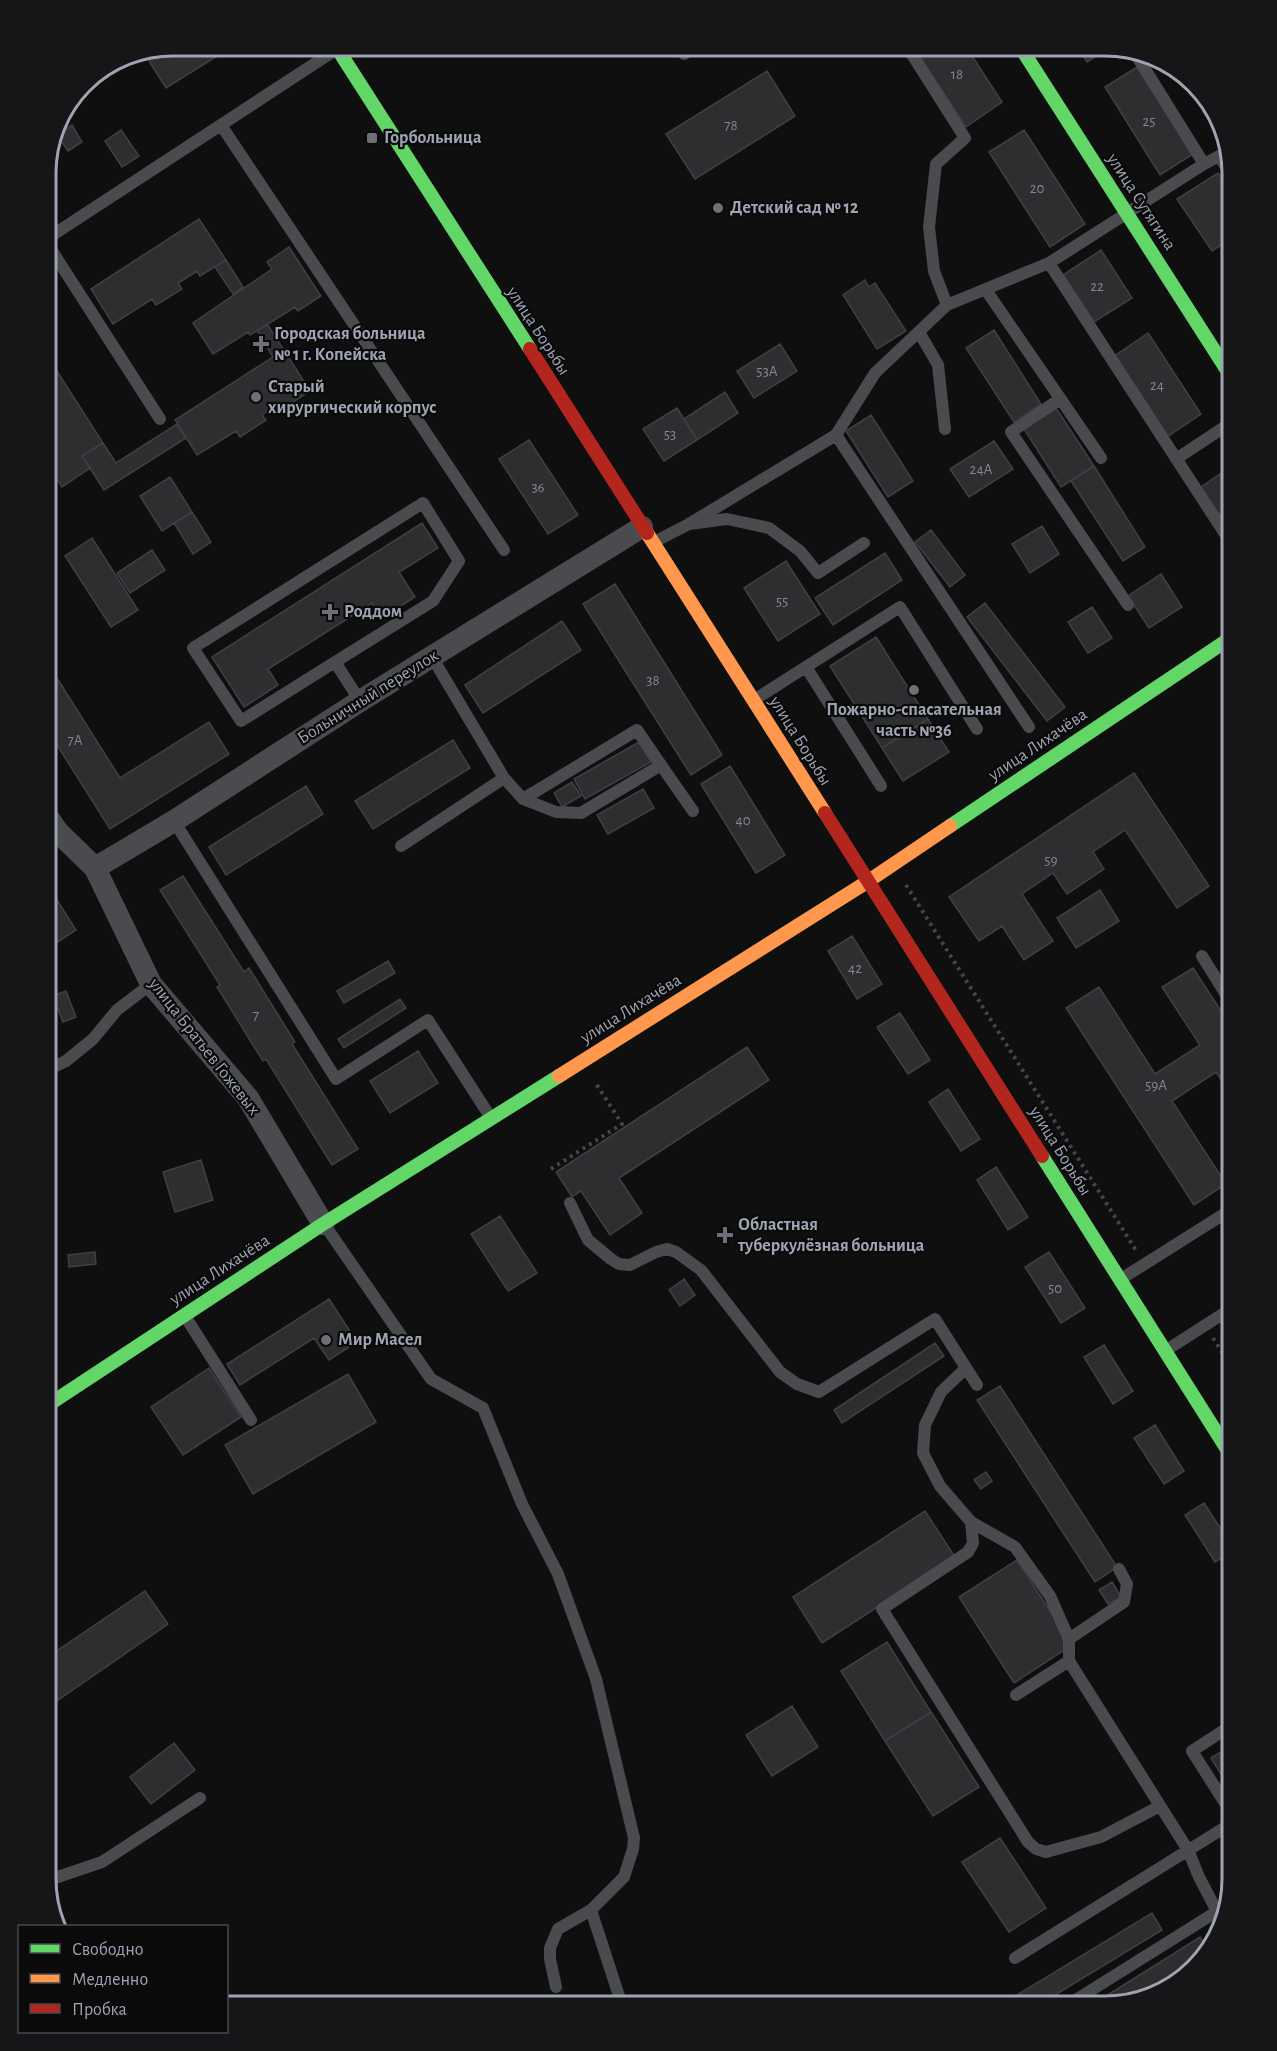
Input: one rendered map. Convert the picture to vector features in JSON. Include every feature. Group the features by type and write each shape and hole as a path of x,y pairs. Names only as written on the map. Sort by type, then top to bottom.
{"street":[{"name":"улица Борьбы","path":"344,56 1222,1441"},
{"name":"улица Сутягина","path":"1026,56 1222,362"},
{"name":"Больничный переулок","path":"95,868 174,821 432,657 648,535"},
{"name":"улица Лихачёва","path":"56,1400 323,1224 867,882 1222,644"},
{"name":"улица Братьев Гожевых","path":"56,840 95,868 151,984 248,1098 323,1224"}],"lane":[{"path":"56,233 323,56"},
{"path":"913,56 965,138 936,164 929,227 934,271 947,305"},
{"path":"1140,62 1204,164"},
{"path":"221,125 504,550"},
{"path":"689,524 836,435 876,373 947,305 1049,263 1204,164 1219,156 1221,159"},
{"path":"56,257 160,419"},
{"path":"1049,263 1222,529"},
{"path":"986,290 1101,458"},
{"path":"919,332 938,365 945,429"},
{"path":"1060,399 1011,432 1128,605"},
{"path":"1176,459 1222,429"},
{"path":"836,435 1029,727"},
{"path":"423,503 459,561 433,601 335,662 241,721 193,648 423,503"},
{"path":"648,535 689,524 726,519 769,528 800,551 818,573 864,543"},
{"path":"754,700 900,607 977,729"},
{"path":"432,657 504,778 523,799 556,812 581,813 661,765"},
{"path":"335,662 360,701"},
{"path":"806,667 881,786"},
{"path":"523,799 637,730 693,811"},
{"path":"401,846 504,778"},
{"path":"174,821 336,1079 428,1020 491,1118"},
{"path":"1202,956 1222,988"},
{"path":"56,1066 66,1061 93,1038 117,1010 151,984"},
{"path":"570,1203 588,1240 620,1264 630,1265 667,1249 676,1252 701,1270 780,1372 797,1384 819,1392 935,1319 977,1385"},
{"path":"1120,1280 1222,1215"},
{"path":"323,1224 431,1379 483,1408 522,1504 558,1574 596,1679 634,1838 633,1849 624,1878 591,1910 558,1929 550,1948 556,1987"},
{"path":"184,1315 251,1420"},
{"path":"1166,1351 1222,1315"},
{"path":"966,1368 941,1392 926,1425 923,1453 940,1486 971,1522 1015,1547 1050,1596 1069,1639 1070,1661 1188,1850 1217,1912"},
{"path":"971,1522 973,1543 968,1552 882,1609 1028,1842 1036,1849 1046,1852 1101,1837 1160,1806"},
{"path":"1069,1639 1124,1602 1127,1584 1119,1569"},
{"path":"1016,1695 1070,1661"},
{"path":"1222,1732 1192,1751 1222,1798"},
{"path":"56,1878 102,1862 200,1798"},
{"path":"1015,1958 1222,1829"},
{"path":"591,1910 619,1995"},
{"path":"1083,1996 1215,1918"}],"path":[{"path":"893,864 1145,1264"},
{"path":"551,1169 622,1124 582,1061"},
{"path":"1205,1326 1222,1352"}],"building":[{"path":"164,56 217,56 166,88 149,61"},
{"path":"919,56 972,56 1002,102 966,127"},
{"path":"1083,56 1097,56 1087,62"},
{"path":"1137,67 1193,154 1160,175 1105,87"},
{"path":"767,71 795,116 695,179 666,134"},
{"path":"72,125 82,142 68,151 60,139 63,131"},
{"path":"121,130 139,156 122,167 105,141"},
{"path":"1024,130 1085,224 1050,247 989,152"},
{"path":"1218,173 1222,179 1222,244 1212,251 1177,199"},
{"path":"199,219 226,260 200,276 197,271 178,283 182,289 156,305 152,299 113,324 91,289"},
{"name":"Старый хирургический корпус","path":"289,247 321,296 298,311 295,307 250,335 248,332 213,354 193,323 272,269 267,262"},
{"path":"1101,250 1132,298 1094,322 1063,275"},
{"path":"226,260 243,287 233,294 215,267"},
{"path":"865,280 869,287 875,283 906,331 877,349 843,295"},
{"path":"267,324 284,350 273,357 257,331"},
{"path":"994,330 1041,404 1014,422 966,348"},
{"path":"1148,333 1201,414 1167,437 1113,357"},
{"path":"780,344 797,371 754,398 737,371"},
{"name":"Старый хирургический корпус","path":"284,350 310,391 284,408 280,403 262,415 266,420 240,437 236,431 197,455 175,420"},
{"path":"56,370 103,443 82,456 90,468 62,487 56,478"},
{"path":"725,392 738,413 697,440 684,419"},
{"path":"677,408 697,440 664,461 643,429"},
{"path":"1056,408 1094,466 1061,487 1024,429"},
{"path":"871,415 913,481 888,497 846,431"},
{"path":"177,424 186,438 104,490 82,456 103,443 116,463"},
{"path":"529,440 578,515 548,534 499,459"},
{"path":"994,441 1013,469 969,497 950,469"},
{"path":"1094,466 1145,547 1123,561 1071,481"},
{"path":"1222,473 1222,519 1201,487"},
{"path":"170,477 192,512 162,531 140,496"},
{"path":"192,512 211,542 193,554 174,523"},
{"path":"422,523 438,548 399,572 415,597 382,618 372,603 268,669 278,685 244,707 212,657"},
{"path":"1042,526 1059,554 1030,573 1012,544"},
{"path":"931,530 965,575 950,587 915,542"},
{"path":"92,538 138,610 111,627 65,556"},
{"path":"152,550 165,570 130,593 117,573"},
{"path":"885,553 902,580 833,625 815,598"},
{"path":"786,561 820,614 778,641 744,588"},
{"path":"1161,574 1182,607 1149,628 1128,596"},
{"path":"615,584 722,755 691,775 583,604"},
{"path":"985,603 1065,707 1047,721 967,617"},
{"path":"1092,607 1112,638 1088,653 1068,622"},
{"path":"562,621 581,650 483,713 465,685"},
{"path":"876,637 928,719 882,748 830,666"},
{"path":"56,676 120,778 209,722 229,754 110,829 56,743"},
{"path":"928,719 949,752 903,781 882,748"},
{"path":"453,740 470,768 373,829 355,801"},
{"path":"639,742 651,762 585,799 574,779"},
{"path":"730,766 785,855 756,873 701,784"},
{"path":"1134,773 1209,886 1177,908 1125,830 1093,852 1104,869 1067,894 1053,873 1022,894 1053,941 1024,960 1002,926 979,941 949,897"},
{"path":"572,782 581,796 562,807 554,793"},
{"path":"306,786 323,814 226,875 209,847"},
{"path":"643,789 654,808 608,834 597,815"},
{"path":"183,876 244,972 249,968 295,1042 292,1044 358,1149 332,1165 266,1059 263,1061 217,987 220,985 160,890"},
{"path":"1100,890 1119,921 1076,948 1057,918"},
{"path":"56,898 76,930 56,943"},
{"path":"852,936 882,984 857,999 828,951"},
{"path":"388,961 395,973 344,1003 337,991"},
{"path":"1193,968 1222,1013 1222,1081 1216,1072 1172,1101 1222,1178 1222,1187 1194,1205 1066,1008 1099,987 1155,1074 1200,1045 1162,987"},
{"path":"66,991 76,1017 63,1022 56,1004 56,995"},
{"path":"400,999 406,1008 344,1048 338,1039"},
{"path":"900,1013 930,1060 908,1074 877,1027"},
{"path":"747,1047 769,1080 619,1178 642,1213 610,1235 581,1191 572,1197 556,1172"},
{"path":"418,1051 438,1083 390,1113 370,1081"},
{"path":"948,1089 980,1139 961,1151 929,1102"},
{"path":"201,1160 213,1200 175,1212 163,1172"},
{"path":"996,1167 1028,1217 1008,1230 977,1180"},
{"path":"500,1216 537,1273 508,1291 471,1234"},
{"path":"95,1252 96,1264 69,1267 68,1255"},
{"path":"1049,1252 1085,1308 1061,1323 1025,1267"},
{"path":"684,1279 695,1295 680,1306 669,1290"},
{"path":"329,1299 357,1342 329,1360 314,1338 240,1385 227,1364"},
{"path":"935,1343 944,1356 842,1423 834,1410"},
{"path":"1104,1345 1133,1391 1113,1404 1084,1357"},
{"path":"209,1368 241,1417 183,1455 151,1407"},
{"path":"348,1374 376,1422 253,1494 225,1445"},
{"path":"1000,1386 1117,1567 1095,1582 977,1400"},
{"path":"1155,1425 1184,1471 1164,1484 1134,1438"},
{"path":"986,1472 992,1481 981,1489 974,1480"},
{"path":"1204,1503 1222,1531 1222,1558 1215,1562 1185,1515"},
{"path":"925,1511 955,1557 822,1643 793,1597"},
{"path":"1017,1560 1072,1645 1014,1683 959,1597"},
{"path":"1112,1582 1121,1597 1108,1604 1099,1590"},
{"path":"145,1591 168,1624 56,1701 56,1652"},
{"path":"887,1642 931,1712 885,1741 841,1671"},
{"path":"792,1706 818,1747 772,1776 746,1735"},
{"path":"931,1712 979,1787 933,1816 885,1741"},
{"path":"174,1743 195,1770 151,1804 130,1777"},
{"path":"1222,1751 1222,1776 1211,1758"},
{"path":"1000,1838 1046,1908 1009,1932 962,1862"},
{"path":"1152,1913 1162,1930 1054,1996 1016,1996"},
{"path":"1200,1937 1203,1941 1187,1961 1170,1976 1135,1992 1106,1996"}],"traffic: fast":[{"path":"342,56 530,349"},
{"path":"1026,56 1222,362"},
{"path":"950,826 1222,644"},
{"path":"56,1400 323,1224 559,1076"},
{"path":"1042,1156 1222,1441"}],"traffic: slow":[{"path":"647,533 825,813"},
{"path":"559,1076 867,882 950,826"}],"traffic: jam":[{"path":"530,349 647,533"},
{"path":"825,813 1042,1156"}],"place":[{"name":"Горбольница","path":"372,138"},
{"name":"Детский сад № 12","path":"718,208"},
{"name":"Городская больница № 1 г. Копейска","path":"261,344"},
{"name":"Старый хирургический корпус","path":"256,397"},
{"name":"Роддом","path":"330,612"},
{"name":"Пожарно-спасательная часть №36","path":"914,690"},
{"name":"Областная туберкулёзная больница","path":"725,1235"},
{"name":"Мир Масел","path":"326,1340"}]}
